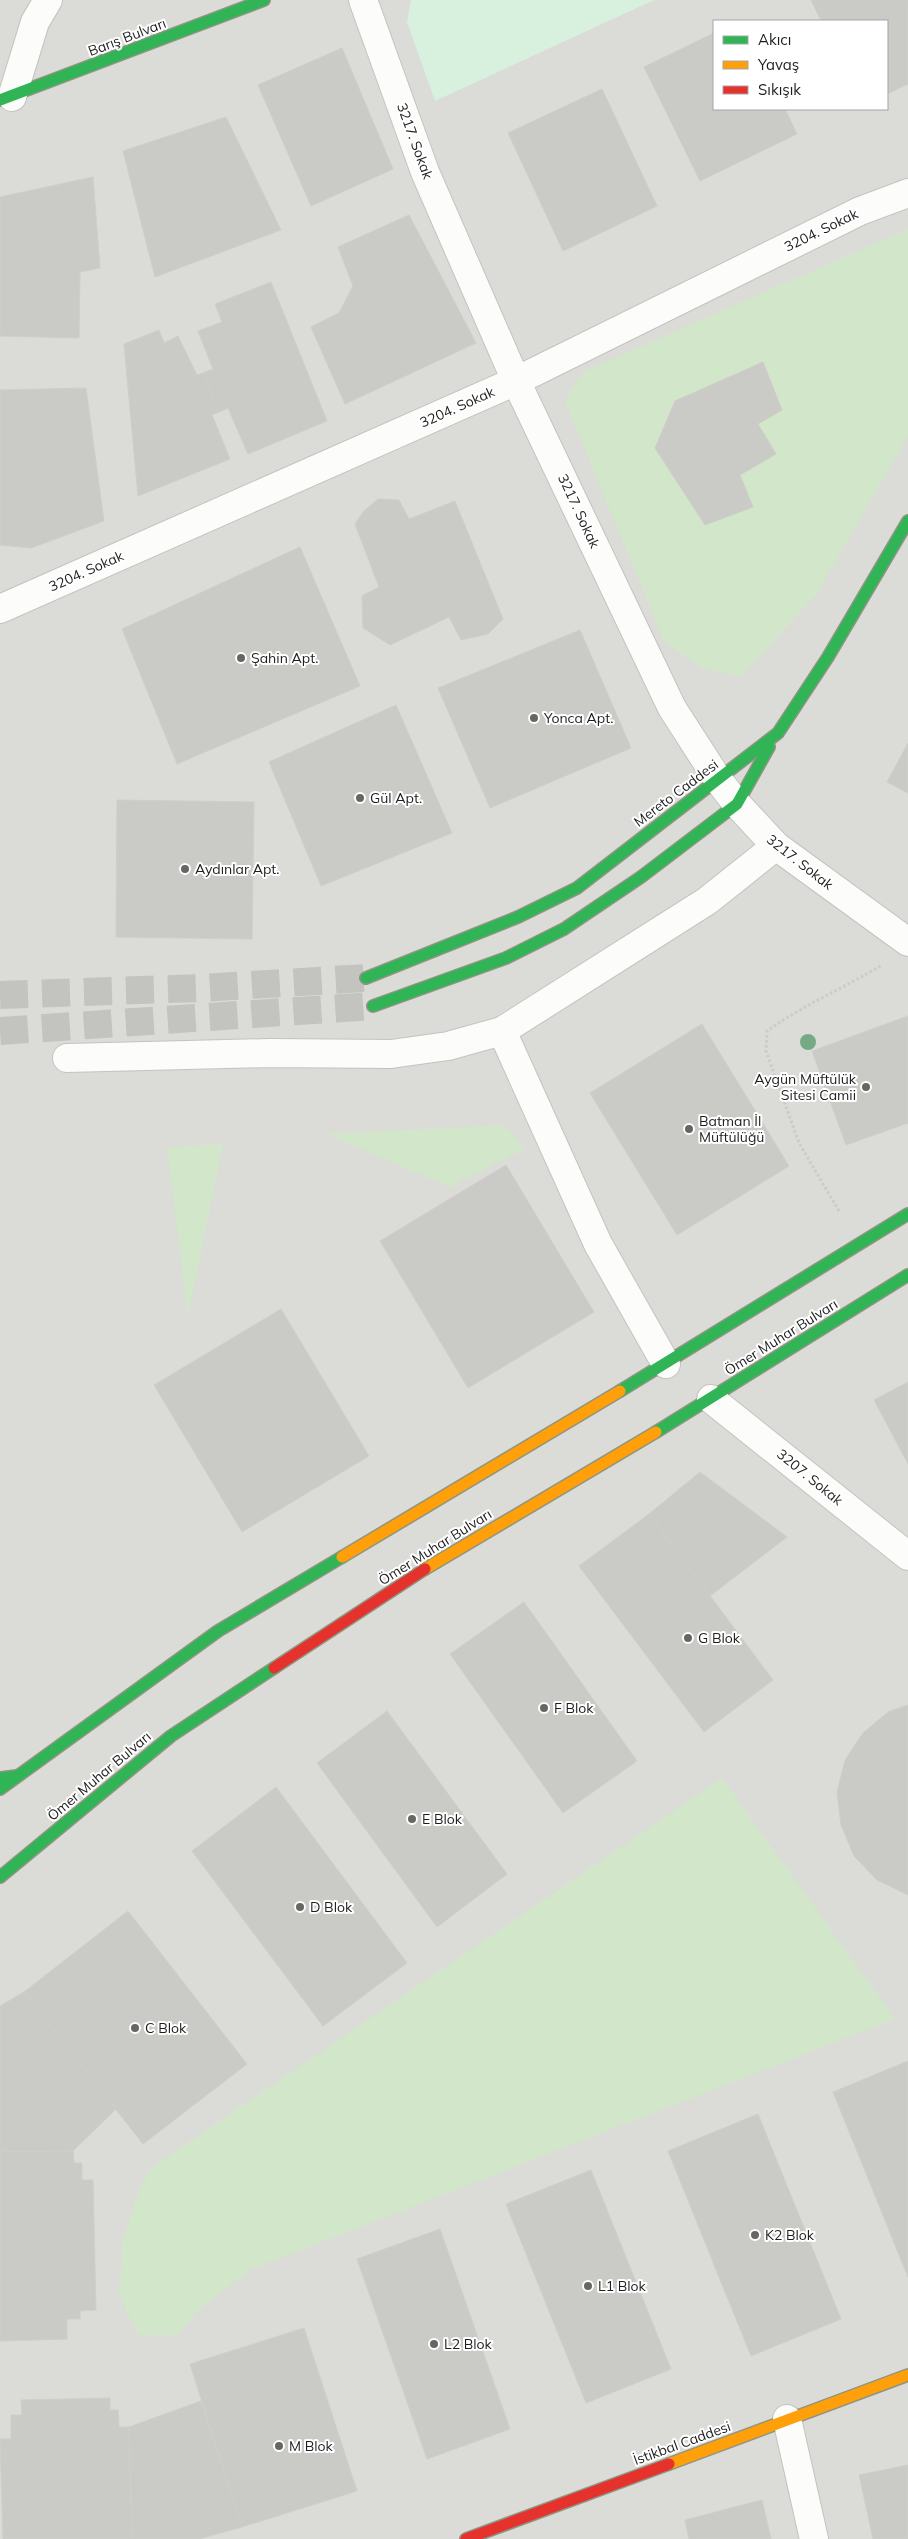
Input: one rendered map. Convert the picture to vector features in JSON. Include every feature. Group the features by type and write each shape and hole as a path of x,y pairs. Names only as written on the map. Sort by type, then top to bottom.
{"main road":[{"name":"Barış Bulvarı","path":"6,98 264,0"},
{"name":"Mereto Caddesi","path":"366,978 518,917 577,888 719,781 778,733 828,657 908,521"},
{"path":"373,1006 506,958 564,929 641,877 737,804 778,733"},
{"path":"0,1788 218,1630 666,1364 908,1214"},
{"name":"Ömer Muhar Bulvarı","path":"0,1877 171,1736 423,1570 711,1399 908,1275"},
{"path":"0,1778 17,1776"},
{"name":"İstikbal Caddesi","path":"470,2538 908,2375"}],"street":[{"path":"6,98 35,22 48,0"},
{"name":"3217. Sokak","path":"363,0 425,172 516,380 672,708 719,781 737,804 776,846 908,942"},
{"name":"3204. Sokak","path":"0,609 516,380 860,211 908,194"},
{"path":"67,1058 270,1053 391,1054 448,1046 502,1031 707,901 776,846"},
{"path":"502,1031 598,1244 666,1364"},
{"name":"3207. Sokak","path":"711,1399 908,1556"},
{"path":"787,2420 814,2539"}],"path":[{"path":"839,1211 798,1143 766,1051 767,1031 788,1015 847,986 885,962"}],"shaded area":[{"path":"0,0 908,0 908,2539 0,2539"}],"green space":[{"path":"411,0 654,0 435,101 407,22"},
{"path":"908,229 908,436 816,595 741,676 703,669 664,641 565,401 583,372"},
{"path":"504,1125 525,1149 450,1187 327,1134"},
{"path":"223,1144 188,1316 167,1147"},
{"path":"722,1778 895,2019 250,2270 198,2310 178,2335 138,2335 119,2294 123,2240 138,2193 151,2168"}],"building":[{"path":"811,0 908,0 908,84 888,94 888,20 821,20"},
{"path":"713,33 713,110 785,110 797,134 700,181 644,67"},
{"path":"342,48 393,169 311,206 258,85"},
{"path":"602,89 657,206 563,251 508,133"},
{"path":"226,117 281,230 155,277 123,151"},
{"path":"93,177 100,268 80,272 79,338 0,336 0,197"},
{"path":"409,215 476,343 345,404 311,327 339,313 353,286 338,247"},
{"path":"271,282 327,421 248,454 228,408 219,412 203,373 213,369 198,331 222,322 215,304"},
{"path":"159,330 164,343 178,336 197,375 203,373 219,412 212,415 230,459 138,496 124,344"},
{"path":"763,362 782,410 758,424 776,454 740,475 753,507 705,525 655,448 675,401"},
{"path":"86,388 104,521 31,548 0,545 0,390"},
{"path":"378,499 399,500 409,519 455,501 503,619 488,634 461,640 449,617 390,645 363,628 362,596 379,587 355,524 364,511"},
{"name":"Şahin Apt.","path":"300,547 360,686 177,764 122,629"},
{"name":"Yonca Apt.","path":"580,630 631,748 490,808 438,688"},
{"name":"Gül Apt.","path":"396,705 452,833 321,886 269,762"},
{"path":"908,743 908,793 887,782"},
{"name":"Aydınlar Apt.","path":"117,800 254,802 252,939 116,937"},
{"name":"Aygün Müftülük Sitesi Camii","path":"908,1016 908,1123 846,1145 812,1051"},
{"name":"Batman İl Müftülüğü","path":"702,1024 789,1166 677,1235 590,1093"},
{"path":"506,1165 594,1312 468,1388 380,1241"},
{"path":"281,1309 369,1456 242,1532 154,1385"},
{"path":"908,1382 908,1464 874,1400"},
{"path":"700,1472 787,1537 710,1596 649,1514"},
{"name":"G Blok","path":"649,1514 773,1680 704,1732 579,1566"},
{"name":"F Blok","path":"524,1602 637,1761 563,1813 450,1654"},
{"path":"908,1705 908,1895 877,1880 854,1856 841,1825 837,1792 845,1760 863,1733 888,1712"},
{"name":"E Blok","path":"387,1711 507,1874 437,1927 317,1763"},
{"name":"D Blok","path":"276,1787 407,1963 323,2026 192,1851"},
{"name":"C Blok","path":"128,1911 247,2064 143,2144 24,1992"},
{"path":"24,1992 116,2109 73,2151 0,2152 0,2006"},
{"path":"908,2061 908,2277 833,2092"},
{"name":"K2 Blok","path":"758,2114 841,2319 751,2356 668,2151"},
{"path":"73,2151 74,2163 82,2163 82,2180 93,2180 96,2310 80,2311 80,2319 67,2319 67,2339 0,2341 0,2152"},
{"name":"L1 Blok","path":"591,2170 671,2369 586,2403 506,2204"},
{"name":"L2 Blok","path":"440,2229 510,2429 427,2459 357,2259"},
{"name":"M Blok","path":"304,2328 357,2491 242,2527 190,2364"},
{"path":"110,2398 110,2410 118,2410 119,2427 129,2427 132,2539 3,2539 0,2439 11,2439 11,2415 22,2415 21,2400"},
{"path":"201,2401 242,2527 199,2539 132,2539 129,2427"},
{"path":"908,2465 908,2539 873,2539 859,2475"},
{"path":"762,2500 771,2539 689,2539 685,2520"}],"tunnel":[{"path":"0,995 200,988 366,978"},
{"path":"0,1031 373,1006"}],"traffic: fast":[{"path":"0,100 264,0"},
{"path":"366,978 518,917 577,888 778,733 828,657 908,521"},
{"path":"373,1006 506,958 564,929 641,877 737,804 769,747"},
{"path":"620,1391 908,1214"},
{"path":"656,1432 908,1275"},
{"path":"0,1789 218,1631 342,1557"},
{"path":"0,1877 171,1736 274,1668"},
{"path":"0,1778 17,1776"}],"traffic: slow":[{"path":"342,1557 620,1391"},
{"path":"425,1569 656,1432"},
{"path":"669,2464 908,2375"}],"traffic: jam":[{"path":"274,1668 425,1569"},
{"path":"466,2539 669,2464"}],"place":[{"name":"Şahin Apt.","path":"241,658"},
{"name":"Yonca Apt.","path":"534,718"},
{"name":"Gül Apt.","path":"360,798"},
{"name":"Aydınlar Apt.","path":"185,869"},
{"name":"Aygün Müftülük Sitesi Camii","path":"866,1087"},
{"name":"Batman İl Müftülüğü","path":"689,1129"},
{"name":"G Blok","path":"688,1638"},
{"name":"F Blok","path":"544,1708"},
{"name":"E Blok","path":"412,1819"},
{"name":"D Blok","path":"300,1907"},
{"name":"C Blok","path":"135,2028"},
{"name":"K2 Blok","path":"755,2235"},
{"name":"L1 Blok","path":"588,2286"},
{"name":"L2 Blok","path":"434,2344"},
{"name":"M Blok","path":"279,2446"}]}
